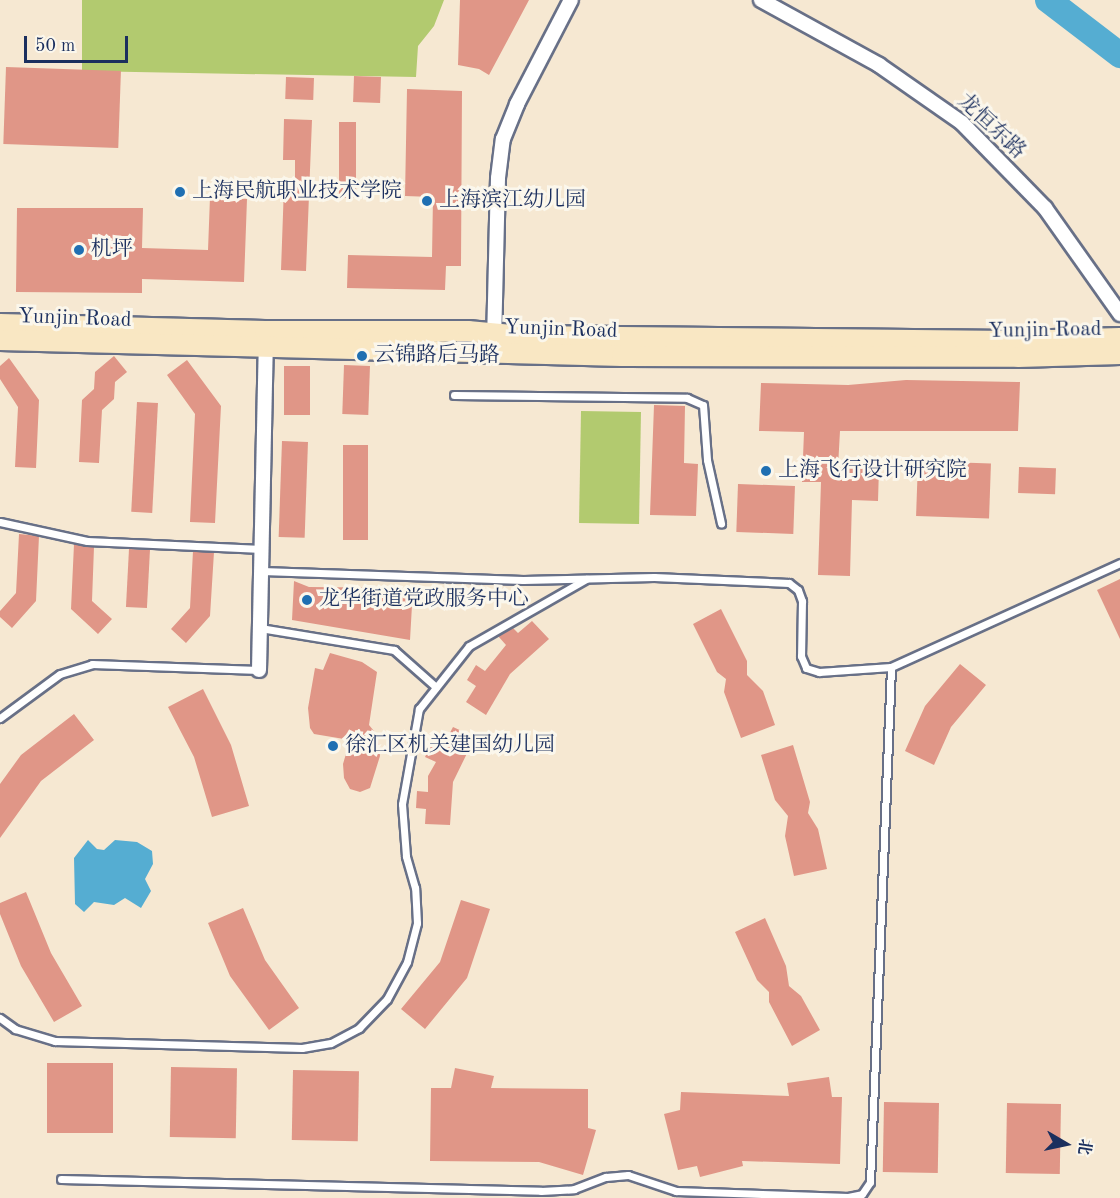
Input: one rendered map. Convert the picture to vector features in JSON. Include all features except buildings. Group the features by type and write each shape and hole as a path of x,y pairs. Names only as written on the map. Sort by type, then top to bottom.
{"main road":[{"name":"Yunjin Road","path":"0,324 494,343 1018,357 1120,354"},
{"name":"Yunjin Road","path":"0,340 266,347 494,343 1018,341 1120,338"}],"street":[{"path":"494,343 498,178 503,139 517,104 571,0"},
{"name":"龙恒东路","path":"761,0 879,65 962,123 1045,208 1120,314"},
{"path":"259,670 266,347"}],"lane":[{"path":"454,395 687,398 703,405 707,460 721,523"},
{"path":"0,522 87,542 262,549"},
{"path":"262,571 524,580 588,578 789,583 798,590 802,601 801,656 806,668 819,672 891,667 1120,563"},
{"path":"0,1018 15,1029 55,1041 302,1048 331,1043 359,1028 387,999 407,962 417,923 415,888 406,856 402,804 419,708 469,646 588,578"},
{"path":"260,628 394,650 436,687"},
{"path":"0,718 60,674 92,664 259,670"},
{"path":"61,1179 541,1191 574,1189 606,1177 628,1175 676,1191 848,1197 862,1194 870,1182 891,667"}],"green space":[{"path":"82,0 444,0 434,26 418,46 416,77 82,71"},
{"path":"581,411 641,412 639,524 579,523"}],"water":[{"path":"88,840 97,849 104,850 115,840 137,842 152,851 153,864 145,879 151,891 141,908 125,898 114,905 94,902 84,912 75,904 74,858"}],"waterway":[{"path":"1048,0 1120,55"}],"place":[{"name":"上海民航职业技术学院","path":"180,192"},
{"name":"上海滨江幼儿园","path":"427,201"},
{"name":"机坪","path":"79,250"},
{"name":"云锦路后马路","path":"362,356"},
{"name":"上海飞行设计研究院","path":"766,471"},
{"name":"龙华街道党政服务中心","path":"307,600"},
{"name":"徐汇区机关建国幼儿园","path":"333,746"}]}
